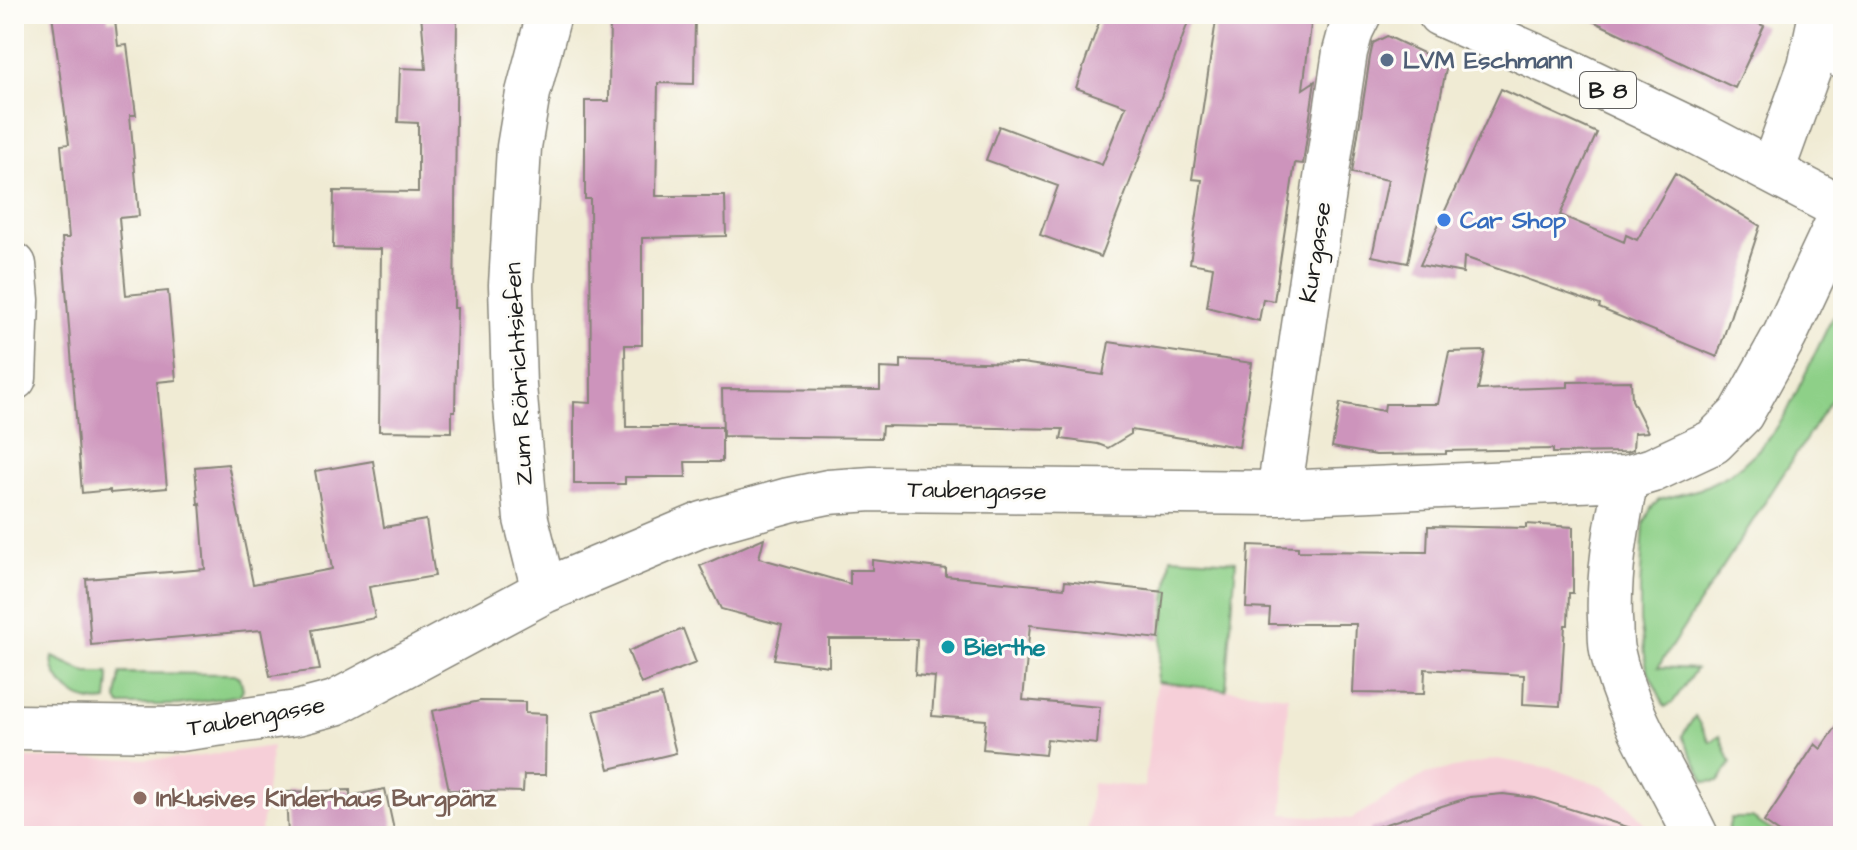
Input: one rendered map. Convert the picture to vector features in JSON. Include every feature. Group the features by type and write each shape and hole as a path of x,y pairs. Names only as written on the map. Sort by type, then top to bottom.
{"street":[{"name":"Zum Röhrichtsiefen","path":"544,591 526,519 514,386 511,285 519,147 528,93 549,14"},
{"name":"Kurgasse","path":"1279,493 1345,52 1359,14"},
{"name":"B 8","path":"1441,14 1694,131 1843,210"},
{"path":"1772,171 1798,101 1826,45"},
{"name":"Taubengasse","path":"14,727 180,729 297,713 335,703 544,591 703,524 755,508 828,492 872,489 1279,493 1626,478 1653,470 1713,442 1741,414 1785,335 1843,210"},
{"path":"14,265 17,300 14,378"},
{"path":"1626,478 1615,531 1609,586 1612,648 1625,694 1644,737 1696,836"}],"shaded area":[{"path":"1157,682 1288,696 1283,814 1351,819 1425,774 1497,759 1551,768 1604,786 1632,808 1654,836 1087,836 1092,783 1144,787"},
{"name":"Inklusives Kinderhaus Burgpänz","path":"272,746 260,836 14,836 14,761 21,758 181,759"}],"green space":[{"path":"1843,307 1843,382 1658,667 1696,669 1673,702 1665,707 1647,669 1640,621 1644,523 1659,500 1700,489 1728,475 1757,451 1786,414 1833,316"},
{"path":"1171,557 1236,561 1226,690 1157,682"},
{"path":"53,657 87,673 108,673 107,701 80,698 68,689 54,671"},
{"path":"120,673 234,674 240,677 243,689 240,695 178,705 120,705 117,699"},
{"path":"1695,716 1710,742 1720,736 1731,763 1719,781 1705,782 1682,736"},
{"path":"1731,818 1752,818 1780,836 1730,836"}],"building":[{"path":"52,14 108,14 108,21 115,20 118,46 127,45 136,115 130,115 139,216 119,218 126,295 168,291 176,380 157,382 167,488 82,493 62,238 69,238 61,145 69,144"},
{"path":"421,14 457,14 454,308 457,308 452,432 379,431 381,249 333,248 334,191 418,192 418,123 398,122 400,68 426,69"},
{"path":"610,14 695,14 694,84 658,83 656,196 725,196 726,236 642,238 642,345 625,345 626,427 722,427 722,462 685,462 686,477 625,477 625,484 574,484 574,402 591,403 590,199 585,199 585,101 609,101"},
{"path":"1102,14 1191,14 1101,257 1040,235 1058,186 986,160 999,126 1102,165 1126,106 1076,88"},
{"path":"1217,14 1288,14 1311,25 1303,89 1315,81 1303,164 1295,163 1274,301 1263,299 1259,321 1207,307 1213,267 1190,263 1202,180 1192,179"},
{"path":"1578,14 1738,14 1764,26 1735,88"},
{"path":"1387,36 1447,64 1408,263 1372,256 1388,180 1352,173 1373,43"},
{"path":"1501,89 1597,133 1560,215 1624,242 1626,235 1637,240 1675,174 1760,226 1717,357 1599,308 1600,305 1464,257 1463,273 1420,265"},
{"path":"1109,342 1252,363 1239,447 1131,430 1131,434 1108,448 1061,439 1063,429 882,426 881,438 723,436 722,389 880,390 880,368 901,369 901,360 1022,363 1103,375"},
{"path":"1485,351 1478,390 1568,387 1568,382 1631,381 1632,400 1648,432 1634,433 1633,450 1627,452 1553,453 1553,449 1376,455 1332,447 1340,403 1384,411 1385,404 1438,404 1449,352"},
{"path":"373,461 384,527 426,520 435,576 369,587 375,618 312,630 320,670 270,676 261,630 91,645 86,579 205,569 195,467 228,464 253,584 332,569 315,471"},
{"path":"1526,524 1573,527 1573,593 1569,593 1568,625 1565,625 1560,706 1523,704 1524,675 1425,669 1424,694 1353,693 1356,624 1269,624 1270,609 1246,608 1249,545 1298,547 1298,551 1427,552 1428,526 1526,528"},
{"path":"764,538 759,558 850,584 850,570 872,570 872,560 946,569 946,576 1064,588 1065,581 1164,592 1159,639 1030,625 1023,700 1100,707 1097,744 1047,739 1045,755 983,749 986,720 932,716 935,677 915,675 917,639 829,639 829,666 774,659 782,625 721,609 700,566"},
{"path":"683,629 696,663 641,684 628,651"},
{"path":"661,695 676,753 609,769 594,711"},
{"path":"480,701 525,702 525,713 546,714 545,775 524,775 523,792 449,790 432,711"},
{"path":"1843,717 1843,836 1784,836 1764,822 1815,744 1821,749"},
{"path":"385,789 394,830 369,835 288,836 286,792 350,790 350,796"},
{"path":"1503,794 1535,798 1634,829 1632,836 1371,836 1370,829 1470,797"}],"place":[{"name":"LVM Eschmann","path":"1387,60"},
{"name":"Car Shop","path":"1444,220"},
{"name":"Bierthe","path":"948,647"},
{"name":"Inklusives Kinderhaus Burgpänz","path":"140,798"}]}
